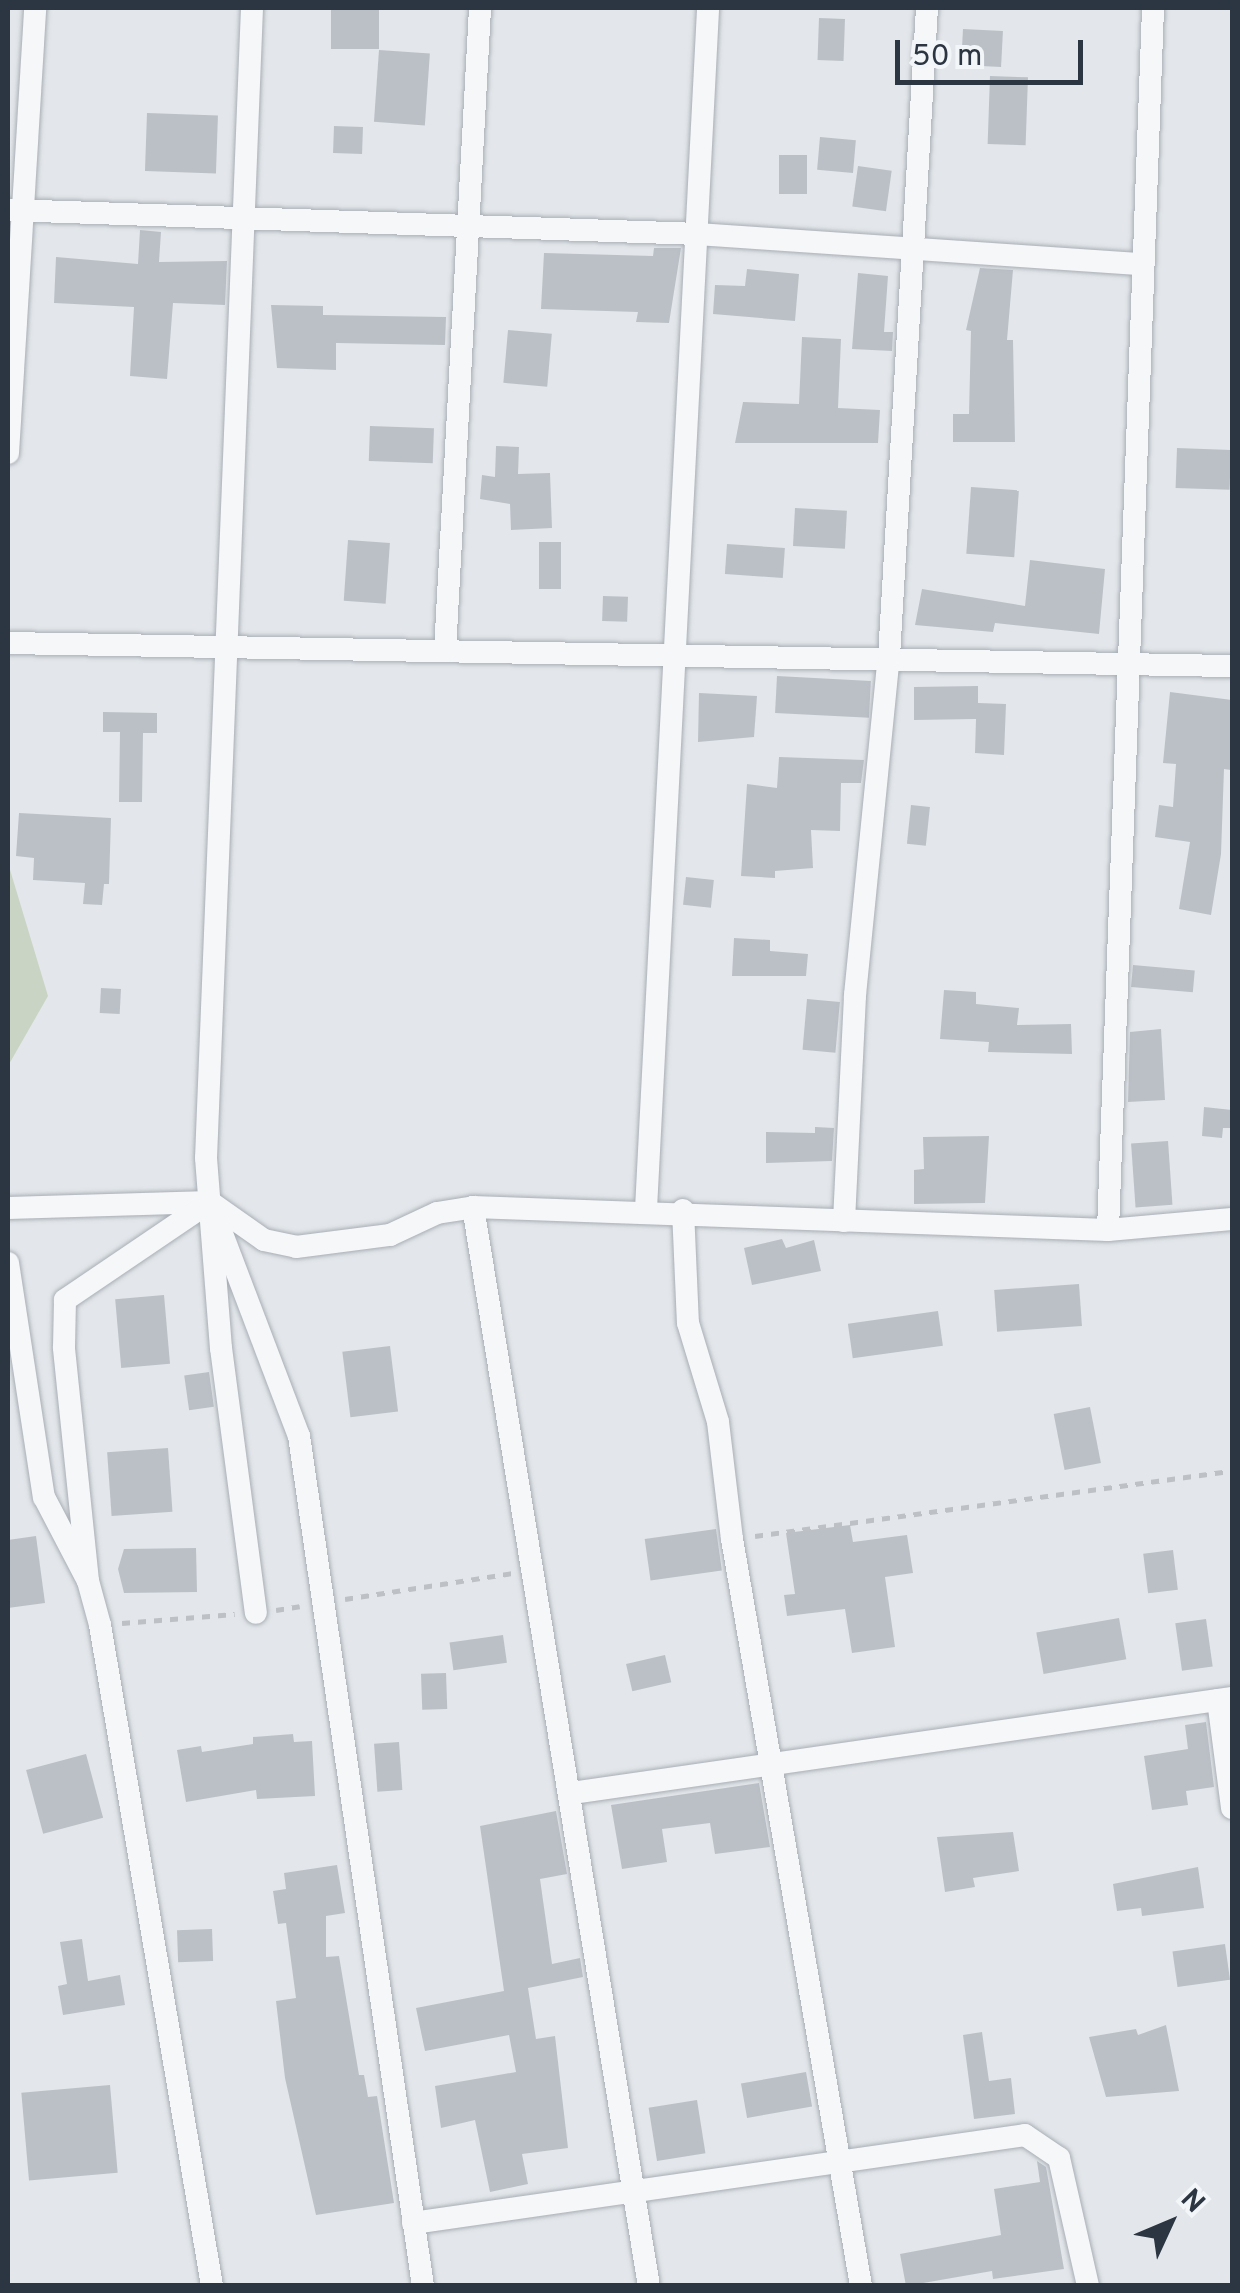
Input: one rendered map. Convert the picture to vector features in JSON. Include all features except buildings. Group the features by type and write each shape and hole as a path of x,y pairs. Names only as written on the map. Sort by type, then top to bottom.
{"street":[{"path":"8,453 15,210 35,8"},
{"path":"252,8 225,649 210,1202 221,1348 256,1613"},
{"path":"445,652 480,8"},
{"path":"646,1210 708,8"},
{"path":"844,1221 855,995 889,657 927,8"},
{"path":"1108,1230 1125,661 1154,8"},
{"path":"15,210 697,234 1142,264"},
{"path":"8,643 1232,666"},
{"path":"210,1202 65,1300 64,1346 88,1581 212,2286"},
{"path":"210,1202 300,1436 422,2286"},
{"path":"8,1208 210,1202 264,1240 296,1246 390,1235 436,1213 473,1207 683,1210 844,1221 1108,1230 1232,1220"},
{"path":"473,1207 650,2286"},
{"path":"683,1210 688,1322 718,1422 732,1539 860,2286"},
{"path":"8,1264 44,1497 88,1581"},
{"path":"572,1793 1225,1699 1232,1808"},
{"path":"413,2222 1003,2137 1041,2140 1060,2158 1088,2286"}],"path":[{"path":"732,1539 1232,1472"}],"green space":[{"path":"8,863 48,996 8,1066"}]}
